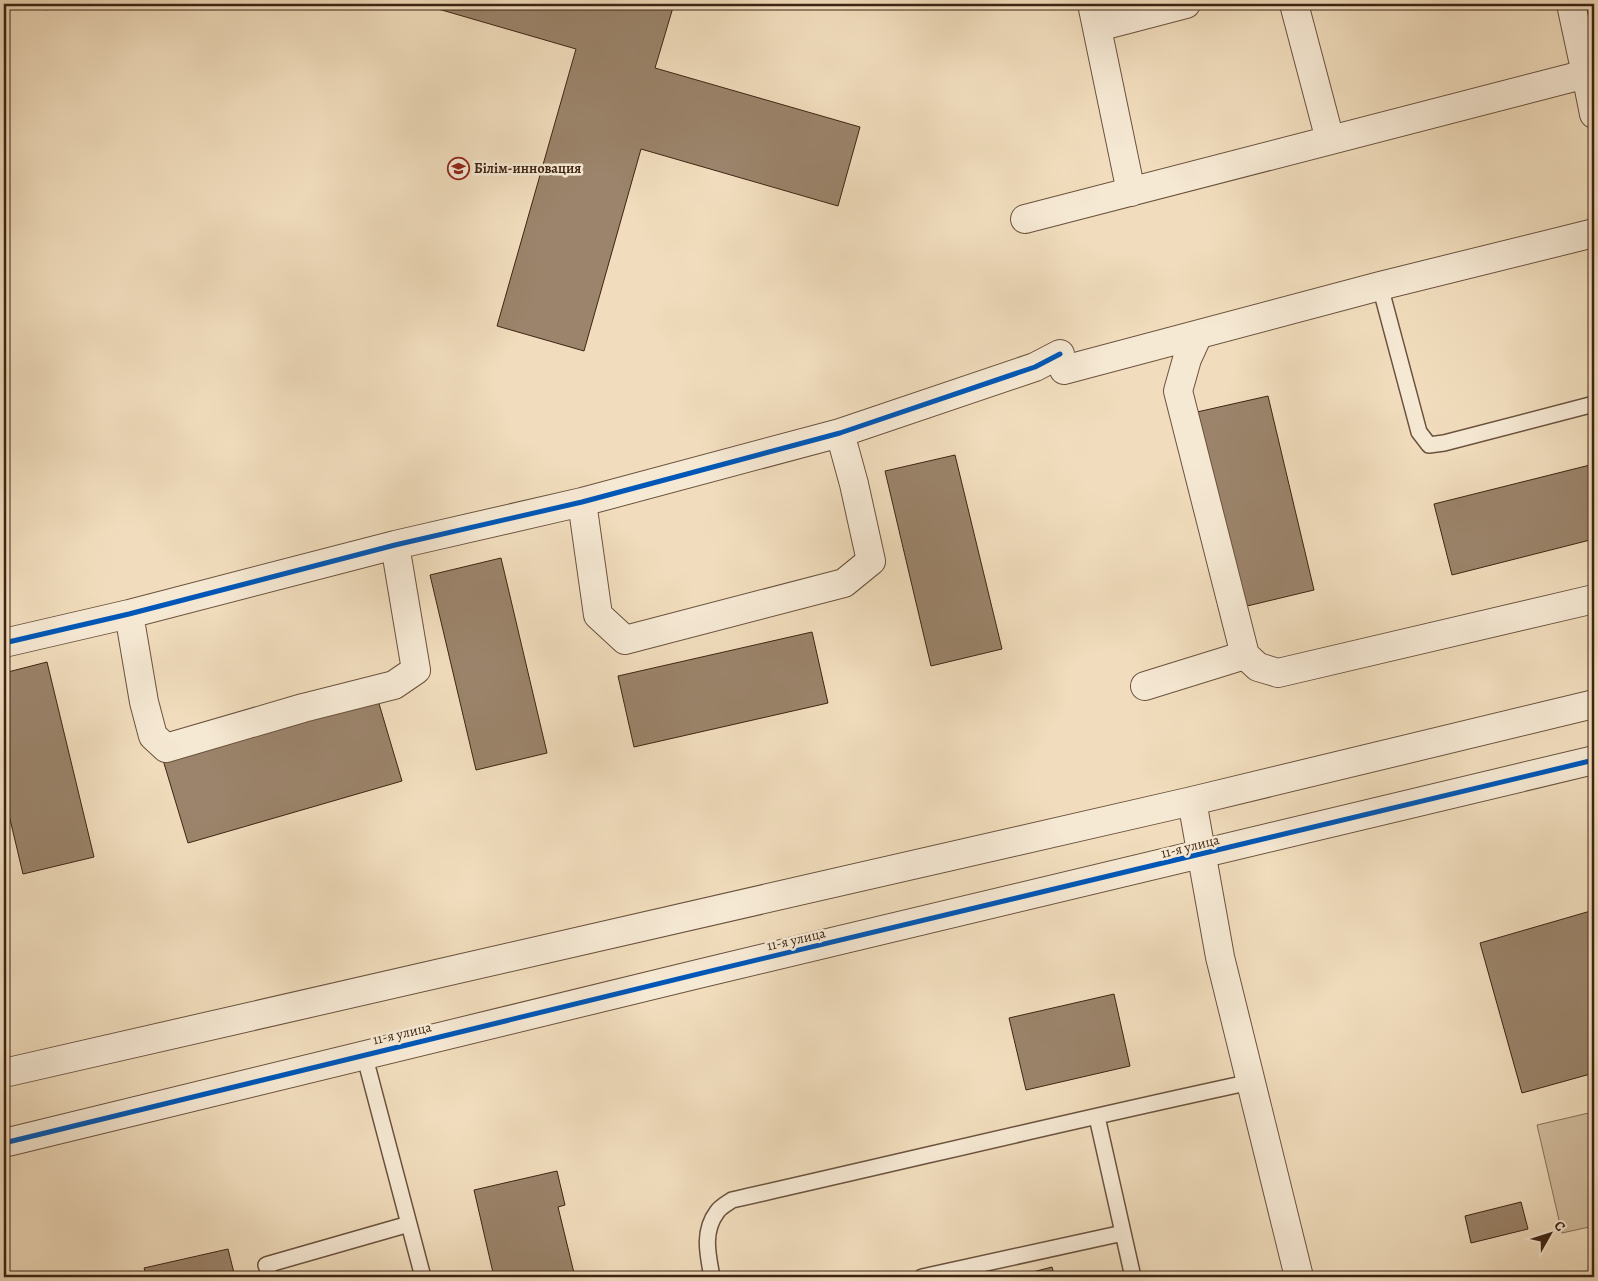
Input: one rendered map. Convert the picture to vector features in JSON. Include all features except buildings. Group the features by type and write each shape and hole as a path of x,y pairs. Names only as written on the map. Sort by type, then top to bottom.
{"street":[{"path":"1130,192 1095,15 1186,4"},
{"path":"1294,4 1330,140"},
{"path":"1571,4 1590,73 1594,114"},
{"path":"1025,219 1590,73"},
{"path":"4,642 129,614 395,545 582,502 840,433 1035,367 1198,335 1380,286 1594,233"},
{"path":"1198,335 1187,359 1178,391 1245,655 1258,667 1278,673 1594,599"},
{"path":"582,502 598,615 625,640 844,584 871,561 854,484 840,433"},
{"path":"129,614 144,702 153,736 166,748 303,708 394,685 416,670 395,545"},
{"path":"1145,686 1245,655"},
{"path":"4,1073 1192,801 1594,704"},
{"name":"11-я улица","path":"4,1143 364,1054 1594,760"},
{"path":"1192,801 1220,957 1298,1277"}],"lane":[{"path":"1380,286 1419,432 1429,445 1444,443 1594,404"},
{"path":"364,1054 423,1277"},
{"path":"712,1277 706,1248 709,1230 717,1211 732,1200 1251,1082"},
{"path":"1097,1117 1133,1277"},
{"path":"270,1277 266,1265 409,1224"},
{"path":"922,1277 1123,1233"}],"shaded area":[{"path":"1593,1112 1594,1226 1562,1233 1537,1125"}],"cycle path":[{"path":"4,643 129,614 395,545 582,502 840,433 1035,367 1060,354"},
{"path":"4,1143 1594,760"}],"place":[{"name":"Білім-инновация","path":"458,168"}]}
